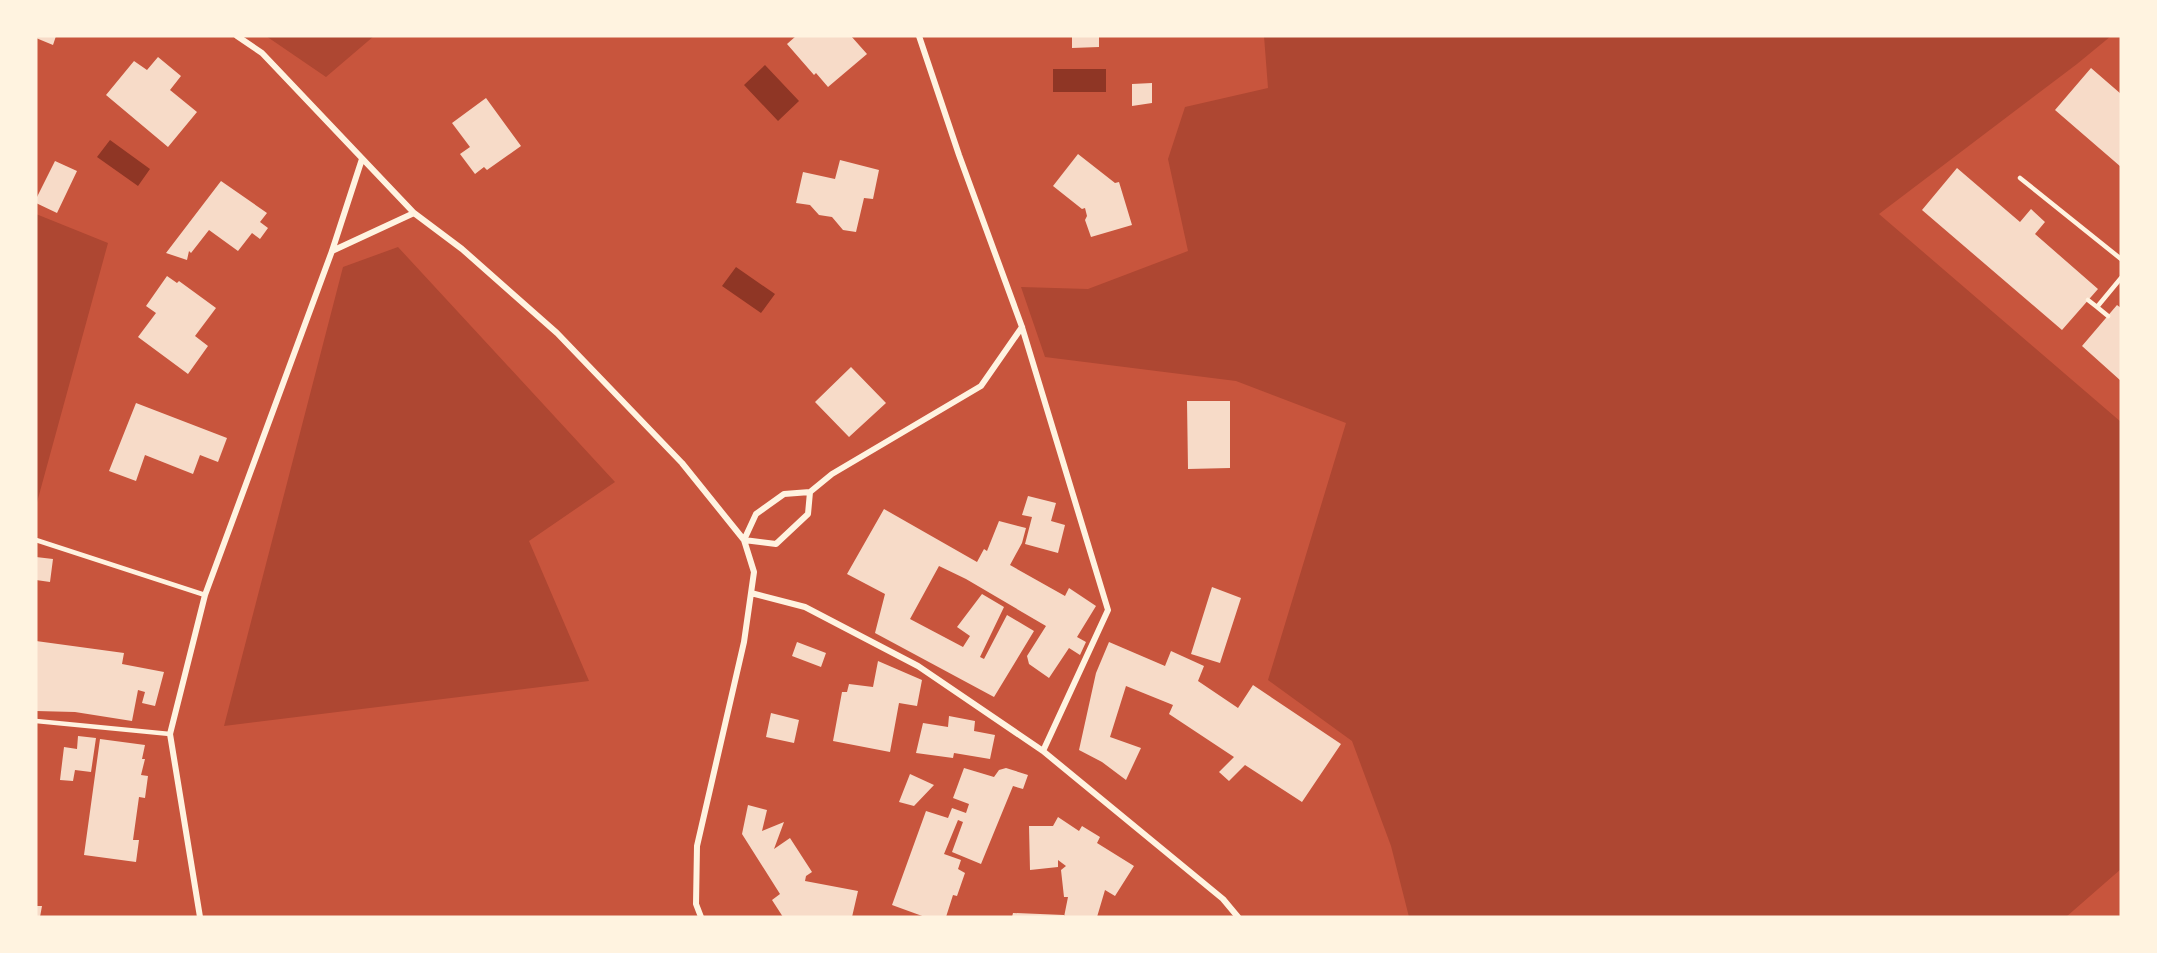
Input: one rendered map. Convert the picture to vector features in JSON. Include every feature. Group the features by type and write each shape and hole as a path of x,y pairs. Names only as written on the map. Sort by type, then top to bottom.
{"street":[{"path":"237,36 262,53 414,213 462,249 557,333 682,463 744,540 754,572 744,642 697,846 696,904 701,917"},
{"path":"919,36 959,155 1022,327 1108,610 1043,751"},
{"path":"200,917 170,734 205,595 332,251 362,159"},
{"path":"332,251 414,213"},
{"path":"744,540 756,514 784,494 810,492 832,474 981,386 1022,327"},
{"path":"744,540 776,544 808,514 810,492"},
{"path":"751,593 805,607 918,666 1043,751 1223,899 1238,917"}],"lane":[{"path":"2020,178 2121,259"},
{"path":"2097,307 2121,278"},
{"path":"2088,300 2108,316"},
{"path":"36,540 205,595"},
{"path":"36,721 170,734"}],"shaded area":[{"path":"266,36 374,36 326,77"},
{"path":"1264,36 2111,36 1879,214 2121,422 2121,869 2066,917 1409,917 1391,846 1352,741 1268,680 1346,423 1236,381 1045,357 1021,287 1088,289 1188,251 1168,159 1185,107 1268,88"},
{"path":"765,65 799,101 778,121 744,85"},
{"path":"1053,69 1106,69 1106,92 1053,92"},
{"path":"110,140 150,169 138,186 97,157"},
{"path":"36,214 108,243 36,506"},
{"path":"398,247 615,482 529,541 589,681 224,726 343,267"},
{"path":"736,267 775,294 761,313 722,286"}],"building":[{"path":"36,36 56,36 53,45"},
{"path":"796,36 851,36 867,54 828,87 816,73 814,75 787,44"},
{"path":"1072,36 1099,36 1099,47 1072,48"},
{"path":"158,57 181,76 170,90 197,112 168,147 106,95 134,61 147,70"},
{"path":"2091,68 2121,94 2121,167 2055,110"},
{"path":"1152,83 1152,103 1132,106 1132,84"},
{"path":"486,98 521,146 487,170 484,167 475,174 460,154 470,147 452,123"},
{"path":"1078,154 1115,183 1119,182 1132,225 1091,237 1085,220 1087,216 1085,208 1082,209 1053,186"},
{"path":"840,160 879,170 873,199 864,198 856,232 843,230 832,217 819,215 810,205 796,203 803,172 835,179"},
{"path":"55,161 77,171 57,213 36,203"},
{"path":"1957,168 2020,222 2031,209 2045,222 2035,234 2098,289 2062,330 1922,210"},
{"path":"221,181 267,213 260,222 268,228 260,239 252,233 238,251 209,230 191,253 189,251 187,260 166,253"},
{"path":"167,276 177,283 179,281 216,308 195,336 208,346 188,374 138,337 156,313 146,306"},
{"path":"2117,305 2121,308 2121,381 2082,346"},
{"path":"851,367 886,403 849,437 815,402"},
{"path":"1187,401 1230,401 1230,468 1188,469"},
{"path":"136,403 227,438 218,462 200,455 193,474 145,455 136,481 109,471"},
{"path":"1028,496 1056,503 1051,521 1065,525 1058,553 1025,544 1032,517 1022,515"},
{"path":"884,509 977,562 984,549 987,551 999,521 1026,528 1022,543 1010,565 1065,596 1069,588 1096,606 1077,637 1086,642 1080,655 1069,648 1049,678 1029,664 1027,656 1046,626 966,579 939,566 910,619 963,647 970,636 957,627 982,594 1004,607 980,657 984,659 1007,615 1034,631 994,697 875,633 885,594 847,574"},
{"path":"36,557 53,559 50,582 36,580"},
{"path":"1212,587 1241,598 1220,663 1191,654"},
{"path":"36,641 124,653 122,664 164,672 155,706 142,703 145,692 138,690 132,721 75,712 36,711"},
{"path":"797,642 826,653 821,667 792,656"},
{"path":"1109,642 1165,666 1171,651 1204,666 1198,681 1238,708 1253,685 1341,744 1302,802 1245,765 1229,781 1219,772 1234,757 1169,714 1173,705 1126,686 1110,737 1141,748 1126,780 1102,762 1079,750 1096,673"},
{"path":"878,661 922,680 917,706 899,703 890,752 833,741 842,692 847,692 849,684 873,687"},
{"path":"771,713 799,720 794,743 766,737"},
{"path":"949,716 975,721 974,731 995,735 990,759 954,753 953,758 916,753 923,723 948,727"},
{"path":"78,736 96,738 91,772 75,770 73,781 60,780 64,747 77,749"},
{"path":"100,739 145,745 142,759 145,759 141,775 148,776 145,798 139,797 133,840 139,840 136,862 84,855"},
{"path":"964,768 994,777 999,770 1006,768 1028,775 1023,789 1013,786 981,864 952,852 963,822 958,820 944,854 961,860 958,869 965,873 957,896 953,895 946,917 925,917 892,905 926,811 948,818 952,808 966,813 969,804 953,798"},
{"path":"910,774 934,785 914,806 899,802"},
{"path":"748,805 767,810 762,831 784,822 774,849 790,838 812,872 806,876 805,881 858,891 852,917 783,917 772,900 780,894 742,834"},
{"path":"1058,817 1079,831 1082,826 1100,837 1097,843 1134,866 1115,896 1105,890 1097,917 1064,917 1068,897 1064,897 1061,870 1066,866 1058,860 1058,867 1030,870 1029,826 1053,826"},
{"path":"36,906 42,906 40,917 36,917"},
{"path":"1013,913 1064,915 1064,917 1012,917"}]}
